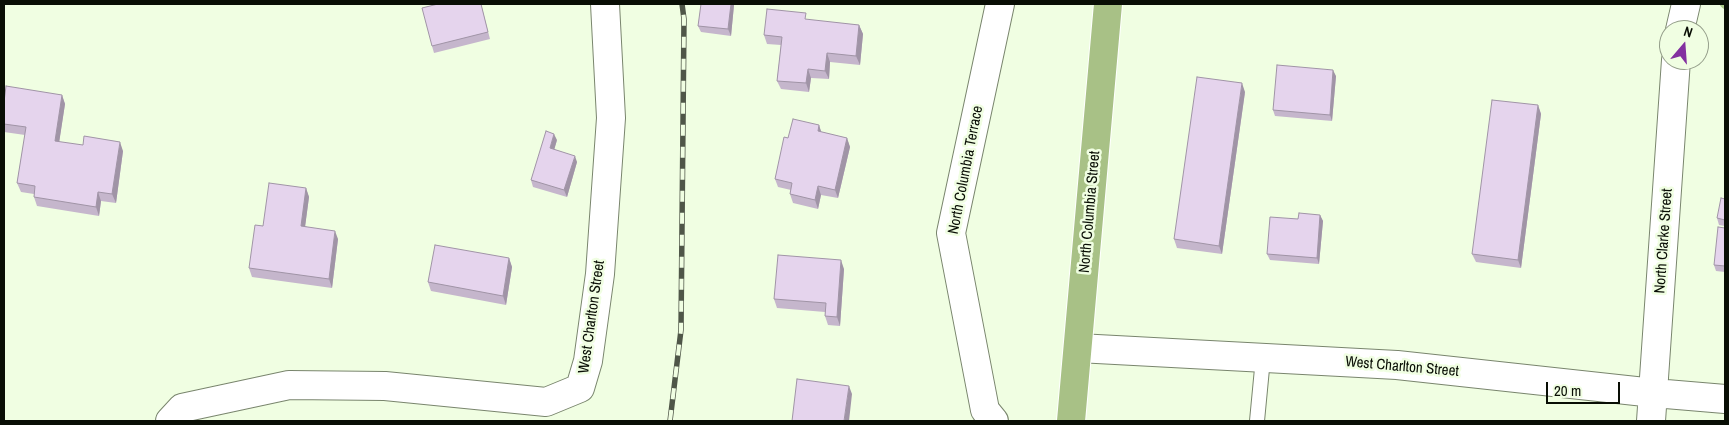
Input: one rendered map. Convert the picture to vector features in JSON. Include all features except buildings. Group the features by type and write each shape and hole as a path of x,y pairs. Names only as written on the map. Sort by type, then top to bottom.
{"main road":[{"name":"North Columbia Street","path":"1071,421 1108,4"}],"street":[{"name":"West Charlton Street","path":"170,421 182,408 288,385 386,386 546,402 580,388 588,361 600,274 610,128 605,4"},
{"name":"North Columbia Terrace","path":"994,421 984,410 951,233 1000,4"},
{"path":"1682,20 1686,4"},
{"name":"North Clarke Street","path":"1651,421 1675,70"},
{"name":"West Charlton Street","path":"1078,348 1397,365 1654,394 1725,399"}],"lane":[{"path":"1257,421 1263,358"}],"railway":[{"path":"670,421 681,330 684,19 682,4"}]}
